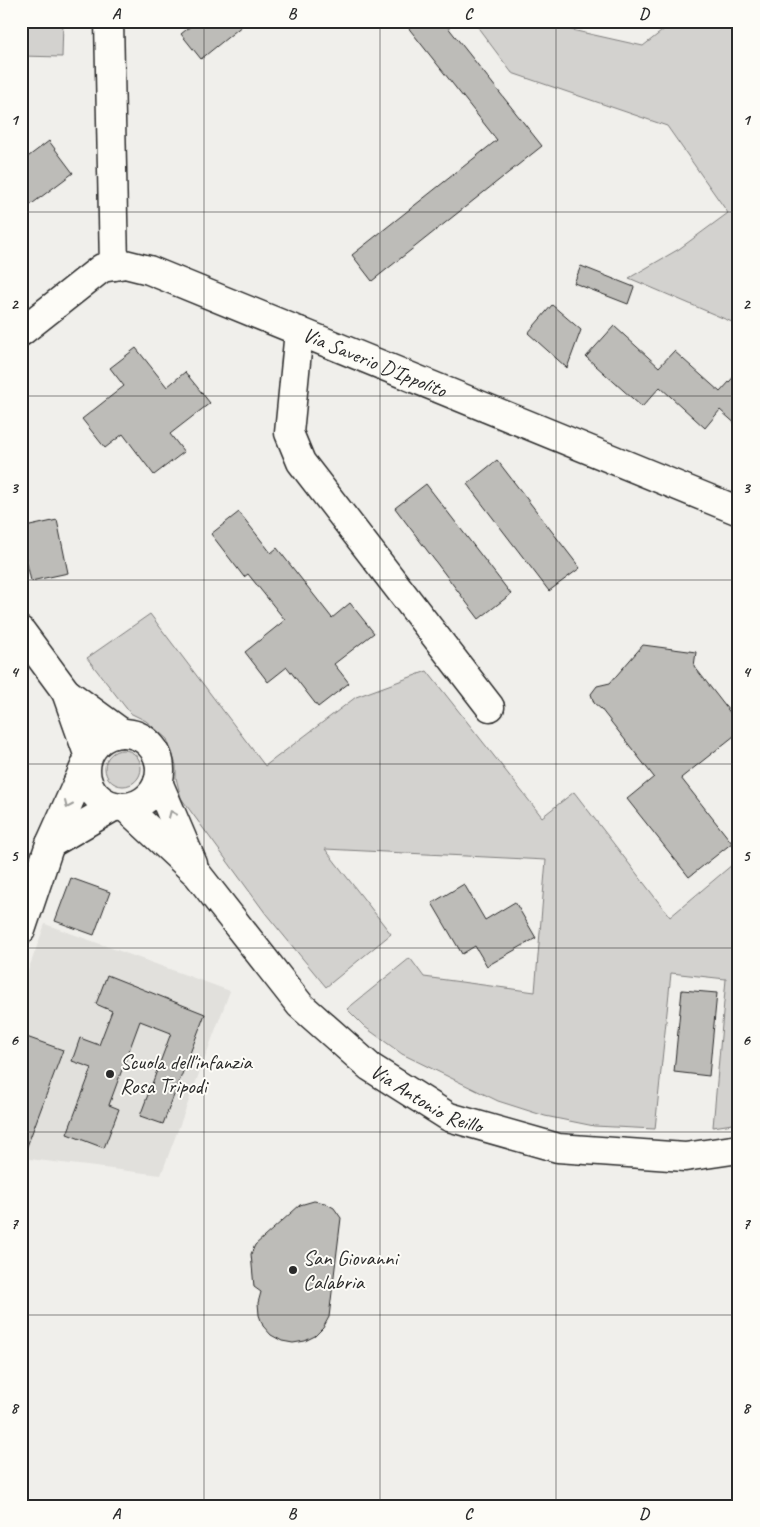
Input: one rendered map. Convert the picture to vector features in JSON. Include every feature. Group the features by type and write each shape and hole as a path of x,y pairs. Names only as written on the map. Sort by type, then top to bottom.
{"street":[{"path":"109,21 114,266"},
{"name":"Via Saverio D'Ippolito","path":"21,332 102,268 125,264 149,270 739,511"},
{"path":"299,331 289,432 301,462 490,707"},
{"path":"21,631 66,692 122,733"},
{"path":"66,692 87,760 87,780 93,792 102,801 120,807"},
{"path":"21,930 30,879 50,844 94,746 112,734 122,733 139,737 153,748 158,758 160,770 158,782 145,799 136,805 120,807 50,844"},
{"name":"Via Antonio Reillo","path":"158,782 198,875"},
{"name":"Via Antonio Reillo","path":"120,807 198,875 300,1005 370,1067 449,1117 558,1148 685,1157 739,1149"}],"shaded area":[{"path":"21,21 63,21 62,57 21,56"},
{"path":"473,21 543,21 545,24 643,46 675,21 739,21 739,325 629,278 679,249 728,213 667,126 512,73"},
{"path":"150,614 265,766 356,697 427,671 542,817 574,792 670,917 739,859 739,1123 713,1127 726,979 671,973 655,1129 594,1126 545,1116 498,1101 402,1054 365,1027 347,1009 410,958 424,977 535,992 546,860 325,849 391,934 326,987 266,914 181,798 176,778 176,765 167,739 146,721 130,713 87,658"},
{"path":"123,750 136,755 141,768 136,781 123,786 110,781 105,768 110,755"},
{"name":"Scuola dell'infanzia Rosa Tripodi","path":"45,924 230,991 161,1175 21,1158 21,990"}],"building":[{"path":"197,21 248,21 201,59 181,34"},
{"path":"403,21 443,21 542,146 372,281 352,255 497,140"},
{"path":"49,141 73,173 21,212 21,162"},
{"path":"581,266 634,287 628,304 574,283"},
{"path":"552,305 581,330 567,368 528,333"},
{"path":"614,326 659,367 674,351 720,392 739,371 739,427 720,410 705,428 660,387 642,407 586,357"},
{"path":"136,348 167,387 185,372 210,403 170,434 184,452 154,475 123,434 105,448 82,419 124,386 110,368"},
{"path":"497,460 580,568 549,591 467,484"},
{"path":"426,484 511,594 479,619 395,508"},
{"path":"239,512 271,553 277,548 332,618 350,603 374,633 334,664 349,683 318,707 287,667 268,682 245,652 285,620 248,574 244,577 211,534"},
{"path":"57,520 68,573 31,581 21,537 21,528"},
{"path":"643,645 696,652 694,666 739,724 739,732 681,778 732,843 689,877 627,799 654,777 601,709 594,703 591,694 597,686 610,683"},
{"path":"71,878 110,892 94,935 55,921"},
{"path":"464,884 485,920 515,902 536,938 487,966 475,946 462,954 432,903"},
{"path":"107,975 205,1014 163,1124 140,1116 171,1033 140,1021 109,1105 119,1109 104,1148 67,1134 92,1068 72,1061 80,1038 99,1045 112,1011 96,1004"},
{"path":"682,990 717,993 709,1076 674,1072"},
{"path":"21,1035 63,1050 23,1157 21,1157"},
{"name":"San Giovanni Calabria","path":"314,1201 325,1203 334,1208 341,1218 329,1317 323,1328 315,1336 305,1341 293,1343 282,1341 271,1335 263,1326 259,1315 258,1303 261,1292 254,1287 251,1254 255,1245 300,1205"}],"place":[{"name":"Scuola dell'infanzia Rosa Tripodi","path":"110,1074"},
{"name":"San Giovanni Calabria","path":"293,1270"}]}
